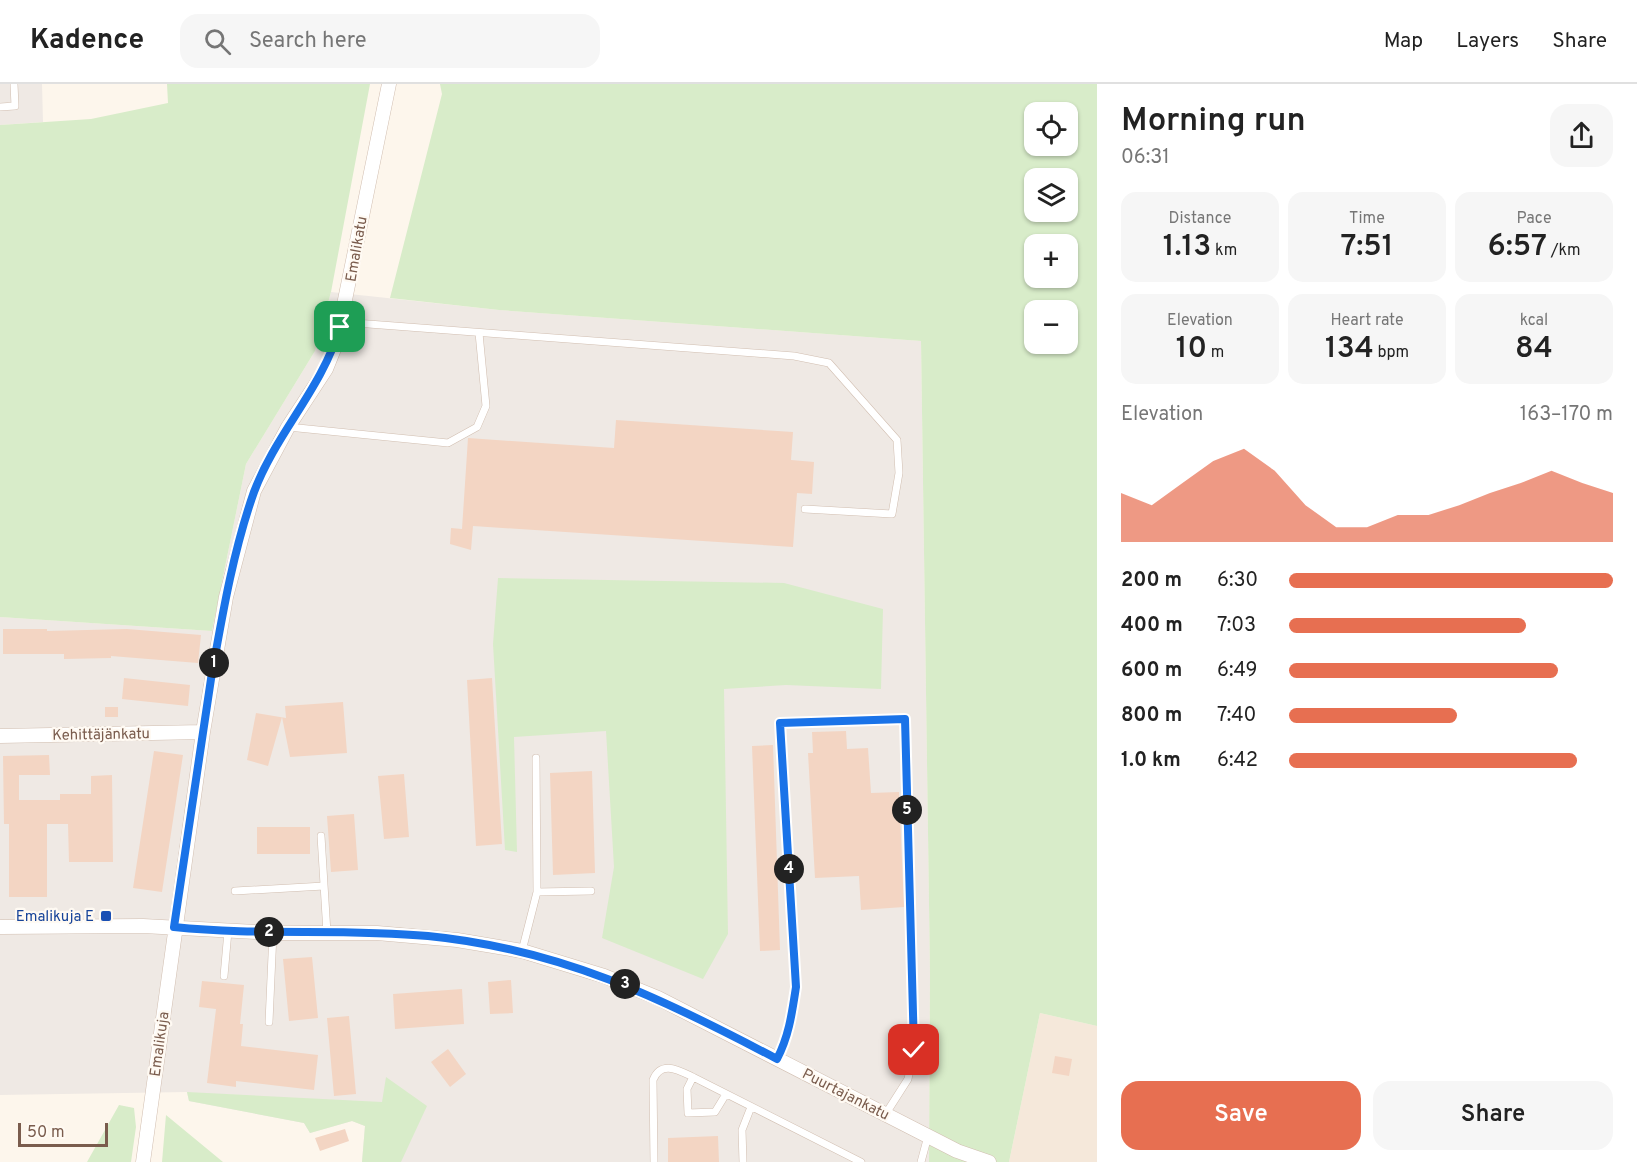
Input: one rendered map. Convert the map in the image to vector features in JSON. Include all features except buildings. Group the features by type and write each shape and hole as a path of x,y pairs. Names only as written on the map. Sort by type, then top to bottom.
{"street":[{"name":"Emalikatu","path":"174,927 226,597 255,491 288,427 326,369 342,322 389,84"},
{"name":"Kehittäjänkatu","path":"0,736 203,732"},
{"name":"Puurtajankatu","path":"0,927 174,927 273,933 377,933 429,936 522,951 570,964 647,993 885,1115 989,1162"},
{"name":"Emalikuja","path":"143,1162 174,927"}],"lane":[{"path":"0,107 15,106 14,84"},
{"path":"342,322 794,356 828,363 897,440 897,483 892,514 805,509"},
{"path":"288,427 448,443 477,427 486,406 479,333"},
{"path":"777,1059 786,1043 796,987 780,723 905,719 914,1050 908,1079 885,1115"},
{"path":"522,951 537,892 536,758"},
{"path":"321,836 327,933"},
{"path":"235,891 324,886"},
{"path":"537,892 591,891"},
{"path":"224,976 228,931"},
{"path":"268,1022 273,933"},
{"path":"654,1162 652,1094 656,1073 663,1068 675,1069 693,1077 861,1162"},
{"path":"693,1077 687,1089 688,1113 715,1112 726,1094"},
{"path":"743,1162 742,1130 751,1107"},
{"path":"921,1162 928,1136"}],"shaded area":[{"path":"0,84 42,84 43,122 0,125"},
{"path":"331,292 499,310 921,341 930,974 929,1162 362,1162 365,1126 352,1121 310,1133 304,1123 189,1101 187,1092 0,1095 0,617 212,631 246,464 315,351"},
{"path":"1040,1013 1097,1026 1097,1162 1009,1162"}],"green space":[{"path":"167,84 370,84 331,292 315,351 246,464 212,631 0,617 0,125 91,119 168,103"},
{"path":"440,84 1097,84 1097,1026 1040,1013 1009,1162 929,1162 930,974 921,341 499,310 390,298 442,94"},
{"path":"498,578 784,583 883,609 881,689 786,685 724,689 728,934 703,979 602,938 614,867 606,731 514,737 517,852 505,850 493,644"},
{"path":"386,1077 427,1106 401,1162 362,1162 365,1126 352,1121 310,1133 304,1123 189,1101 187,1092 382,1102"},
{"path":"119,1105 134,1108 136,1127 131,1162 87,1162"},
{"path":"166,1115 223,1162 162,1162"}],"place":[{"name":"Emalikuja E","path":"106,916"}],"route":[{"path":"340,327 326,369 276,448 255,491 248,513 226,597 217,644 174,927 273,933 377,933 429,936 522,951 570,964 658,998 777,1059 786,1043 796,987 780,723 905,719 914,1050"}]}
